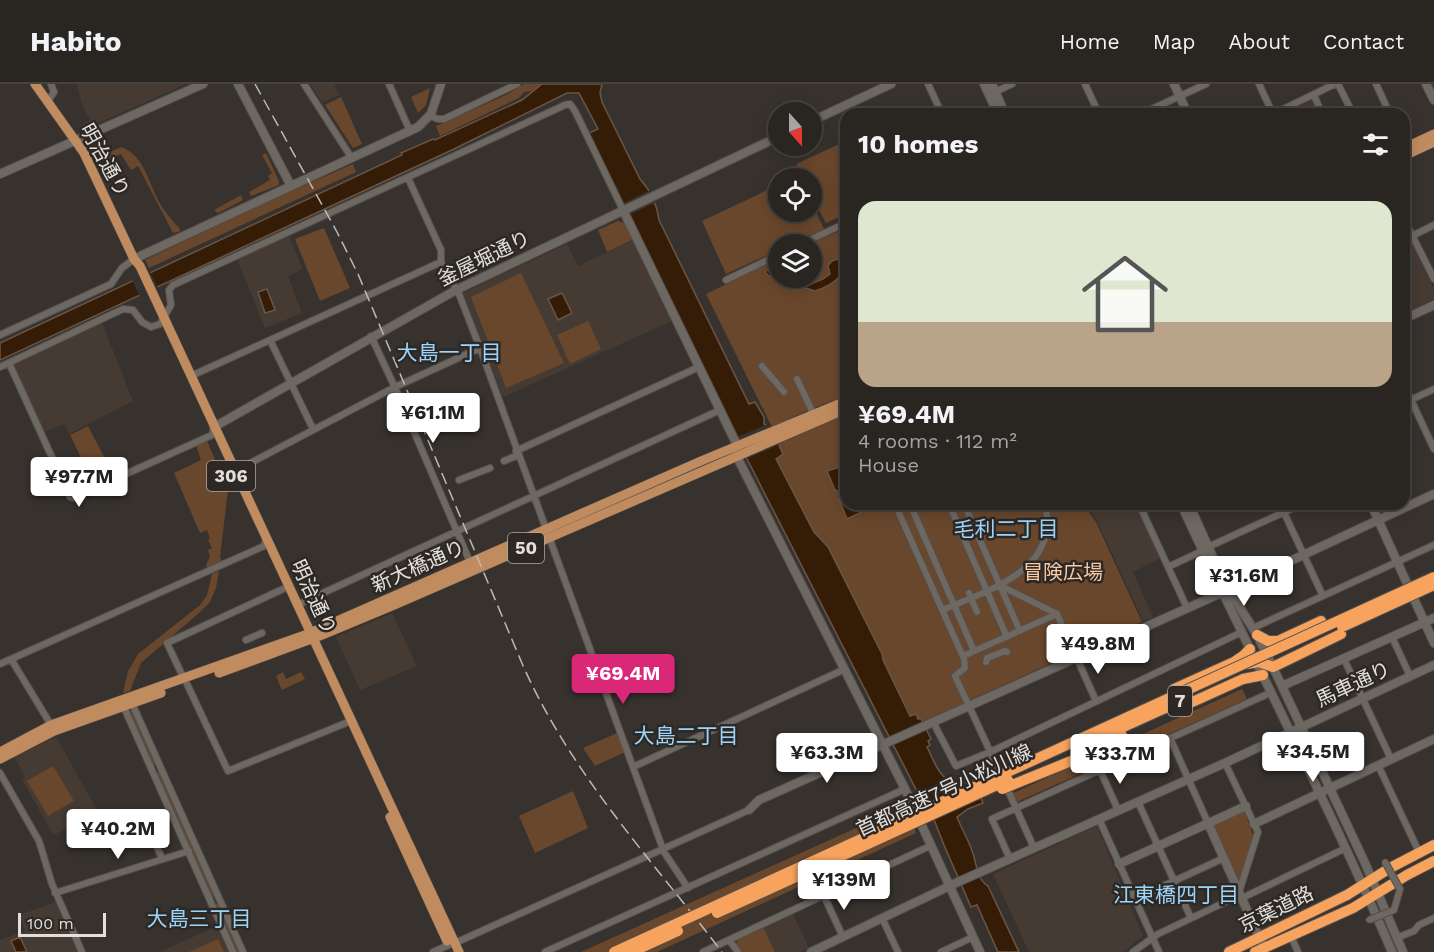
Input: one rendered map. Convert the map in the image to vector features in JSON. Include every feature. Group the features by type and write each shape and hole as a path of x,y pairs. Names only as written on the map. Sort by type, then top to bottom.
{"highway":[{"path":"1263,648 1434,570"},
{"name":"首都高速7号小松川線","path":"614,952 1434,577"},
{"name":"首都高速7号小松川線","path":"632,952 1434,585"},
{"path":"927,818 1072,762 1114,738 1434,591"},
{"path":"1255,632 1268,641 1278,641"},
{"path":"965,792 984,777 1234,662 1244,657 1250,649"},
{"path":"1174,689 1220,677 1245,665 1266,667"},
{"path":"1387,865 1434,845"},
{"name":"京葉道路","path":"1230,952 1260,946 1291,936 1373,900 1407,875 1434,861"},
{"name":"京葉道路","path":"1260,946 1367,883 1387,865"}],"main road":[{"name":"明治通り","path":"35,84 76,141 92,168 265,542 297,605 346,723 452,946 459,952"},
{"path":"1410,145 1434,134"},
{"path":"1410,147 1434,142"},
{"name":"明治通り","path":"159,315 191,376 213,431 234,471 284,589 309,637 452,946"},
{"name":"新大橋通り","path":"0,759 54,731 309,637 777,434 840,404"},
{"name":"新大橋通り","path":"777,434 840,410"},
{"name":"新大橋通り","path":"309,637 470,562 549,533"},
{"name":"新大橋通り","path":"0,752 51,725 126,703"}],"street":[{"path":"48,101 54,92 51,84"},
{"path":"0,174 203,84"},
{"path":"238,84 291,186"},
{"path":"304,84 351,157"},
{"path":"389,84 410,131"},
{"path":"0,335 111,284 122,268 136,265 291,186 423,124 430,116 441,84"},
{"path":"841,108 891,84"},
{"path":"928,84 939,108"},
{"path":"984,84 995,108"},
{"path":"1002,108 994,88 1012,84"},
{"path":"1085,84 1096,108"},
{"path":"1174,84 1185,108"},
{"path":"1154,108 1206,84"},
{"path":"1259,84 1270,108"},
{"path":"1286,108 1336,84 1350,108"},
{"path":"1376,84 1387,108"},
{"path":"1426,84 1434,100"},
{"path":"430,116 444,119 515,85"},
{"path":"1314,95 1319,108"},
{"path":"0,367 123,309 133,310 142,322 151,327 159,315 171,305 169,290 173,285 570,104 624,210 882,745 954,884 980,952"},
{"path":"822,117 840,109"},
{"name":"釜屋堀通り","path":"213,431 371,336 456,290 768,142"},
{"path":"408,178 441,250 441,262 456,290 480,348 664,849 688,888"},
{"path":"1412,236 1434,225"},
{"path":"822,234 840,226"},
{"path":"1410,232 1434,279"},
{"path":"726,280 768,260"},
{"path":"191,376 441,262"},
{"path":"1410,316 1434,305"},
{"path":"371,336 470,562"},
{"path":"270,340 314,429"},
{"path":"234,471 395,387 480,348"},
{"path":"9,363 69,497 73,498 213,431"},
{"path":"762,366 784,392"},
{"path":"504,461 699,368"},
{"path":"796,379 812,411"},
{"path":"1410,400 1434,389"},
{"path":"1410,406 1434,449"},
{"path":"297,605 720,410"},
{"path":"459,480 490,468"},
{"path":"1410,507 1433,498"},
{"path":"898,510 966,663 965,668 955,676 1034,848"},
{"path":"912,510 974,651"},
{"path":"952,510 1007,637"},
{"path":"967,510 1020,631"},
{"path":"942,610 970,595 999,585 1023,571 1037,555 1046,535 1046,510"},
{"path":"1141,510 1187,608"},
{"path":"1183,510 1205,549 1250,649 1282,686 1301,726 1361,856 1367,883 1392,952"},
{"path":"1191,510 1205,549"},
{"path":"1168,567 1288,510"},
{"path":"1374,510 1434,643"},
{"path":"432,952 452,946 749,810 759,800 1403,510"},
{"path":"1284,512 1323,596"},
{"path":"903,521 915,515"},
{"path":"0,664 265,542"},
{"path":"1255,632 1323,596 1434,545"},
{"path":"971,555 984,550"},
{"path":"927,575 938,570"},
{"path":"999,585 1058,614 1096,701"},
{"path":"284,589 167,643 228,771 346,723"},
{"path":"1225,591 1255,632 1263,648 1272,693 1355,869 1367,883"},
{"path":"970,595 977,612"},
{"path":"963,656 1058,614"},
{"path":"1282,686 1434,618"},
{"path":"930,724 956,766 1242,632"},
{"path":"246,640 257,634"},
{"path":"1392,637 1410,676"},
{"path":"991,644 995,655"},
{"path":"986,662 987,658 1007,652"},
{"path":"11,659 51,725"},
{"path":"1344,659 1391,759"},
{"name":"馬車通り","path":"811,952 954,884 1225,763 1434,665"},
{"path":"633,767 845,669"},
{"path":"1010,859 992,819 1272,693"},
{"path":"126,703 233,952"},
{"path":"126,703 243,952"},
{"path":"1170,738 1224,858 1260,946"},
{"path":"1254,824 1434,739"},
{"path":"1225,763 1258,832 1240,895"},
{"path":"1378,765 1419,852"},
{"path":"1100,770 1118,810"},
{"path":"0,773 39,841 56,893 82,952"},
{"path":"545,952 905,789"},
{"path":"1138,802 1191,918"},
{"path":"1119,864 1246,806"},
{"path":"1099,819 1159,952"},
{"path":"148,828 162,858"},
{"path":"703,952 932,845"},
{"path":"1133,952 1153,937 1191,918 1346,849"},
{"path":"56,893 189,850"},
{"path":"1369,920 1394,910 1400,889 1387,865 1413,861 1434,850"},
{"path":"1135,899 1224,858"},
{"path":"824,896 843,937"},
{"path":"1373,900 1383,904 1403,952"},
{"path":"882,918 898,952"},
{"path":"1385,935 1398,938 1434,918"},
{"path":"1291,936 1298,952"},
{"path":"941,952 974,937"},
{"path":"729,940 738,952"}],"shaded area":[{"path":"77,84 186,84 85,129 79,126 90,120 82,105"},
{"path":"310,84 334,84 339,95 322,102"},
{"path":"542,84 602,84 600,93 602,102 640,179 653,198 659,220 749,404 755,402 764,417 764,424 775,437 783,454 776,459 814,532 828,547 882,654 910,716 916,714 918,719 921,719 931,739 927,747 939,771 949,781 956,783 974,781 983,803 968,809 957,817 971,847 980,877 988,886 1019,952 998,952 977,905 971,907 927,802 923,803 702,371 589,133 598,129 579,93 567,93 454,149 0,360 0,343 402,155 401,153 522,100"},
{"path":"1313,100 1316,108 1295,108"},
{"path":"288,235 303,269 288,276 302,313 265,328 237,259"},
{"path":"633,240 672,321 503,397 463,293 567,244 578,266"},
{"path":"1410,242 1434,289 1434,299 1410,310"},
{"path":"840,258 840,276 822,288 822,279 830,274 828,266 832,261"},
{"path":"806,288 822,288 815,291"},
{"path":"267,289 275,310 265,313 258,292"},
{"path":"562,293 572,313 558,320 548,299"},
{"path":"102,323 133,401 69,434 64,424 44,432 14,364"},
{"path":"840,467 840,495 835,490 827,471"},
{"path":"843,510 866,510 847,519"},
{"path":"1090,510 1138,510 1160,558 1133,572 1153,617 1143,621"},
{"path":"392,613 417,666 360,690 336,637"},
{"path":"56,737 100,815 53,835 22,779 25,776 14,757"},
{"path":"1097,826 1143,936 1123,952 1029,952 993,874"},
{"path":"56,902 78,952 0,952 0,940 25,931 19,915"},
{"path":"793,914 809,948 801,952 776,952 764,928"},
{"path":"218,926 230,952 159,952"},
{"path":"20,937 27,952 16,952 11,941"}],"green space":[{"path":"524,84 542,84 532,91 524,92 519,98 440,136 436,126 506,95"},
{"path":"430,88 426,105 418,113 411,97"},
{"path":"341,97 362,144 353,148 325,105"},
{"path":"840,144 840,217 826,223 822,216 822,168 798,168 796,164 813,156 822,156 822,152"},
{"path":"122,147 141,163 159,202 180,229 179,232 173,233 138,166 131,170 121,154 109,159 107,155"},
{"path":"266,153 279,185 251,196 249,192 270,180 268,176 272,173 262,155"},
{"path":"353,164 356,172 149,268 145,260 260,205"},
{"path":"768,190 768,222 821,222 824,229 813,234 768,234 768,255 726,274 702,221"},
{"path":"241,195 243,200 218,213 214,210"},
{"path":"618,221 626,223 632,240 607,252 598,230"},
{"path":"324,228 350,288 320,301 295,239"},
{"path":"840,231 840,398 772,427 706,294 768,264 768,288 822,288 822,239"},
{"path":"521,273 564,363 506,388 471,297"},
{"path":"588,321 601,349 570,364 557,335"},
{"name":"冒険広場","path":"840,417 840,510 1087,510 1096,522 1142,622 922,722 921,719 911,716 828,547 814,532 776,458 783,454 778,444"},
{"path":"88,426 111,470 91,478 70,435"},
{"path":"207,441 228,490 220,557 222,562 207,569 206,565 210,556 208,550 212,548 208,540 210,538 207,530 200,533 174,473 201,460 196,445"},
{"path":"219,571 216,588 210,602 141,663 130,691 123,693 128,671 138,654 200,605 207,595 212,574"},
{"path":"283,672 286,679 301,672 305,679 282,690 276,676"},
{"path":"1242,689 1247,699 1017,802 1013,793"},
{"path":"133,710 156,764 153,765 127,712"},
{"path":"617,733 625,752 595,766 583,748"},
{"path":"53,766 74,801 48,816 27,781"},
{"path":"159,771 216,896 212,898 156,774"},
{"path":"573,791 588,828 535,853 519,816"},
{"path":"905,806 916,833 657,952 581,952"},
{"path":"1241,812 1245,813 1253,835 1239,884 1213,824"},
{"path":"219,903 242,952 234,952 214,905"},
{"path":"764,928 775,952 742,952 737,945 737,940"},
{"path":"218,939 224,952 189,952"}],"pier":[{"path":"651,190 657,202 629,215 623,203"},
{"path":"149,270 158,288 140,297 131,278"},
{"path":"768,424 779,445 748,458 737,437"}],"railway":[{"path":"255,84 358,274 540,701 562,739 612,812 722,952"}],"district":[{"name":"大島一丁目","path":"449,353"},
{"name":"毛利二丁目","path":"1006,529"},
{"name":"大島二丁目","path":"686,736"},
{"name":"江東橋四丁目","path":"1176,895"},
{"name":"大島三丁目","path":"199,919"}]}
